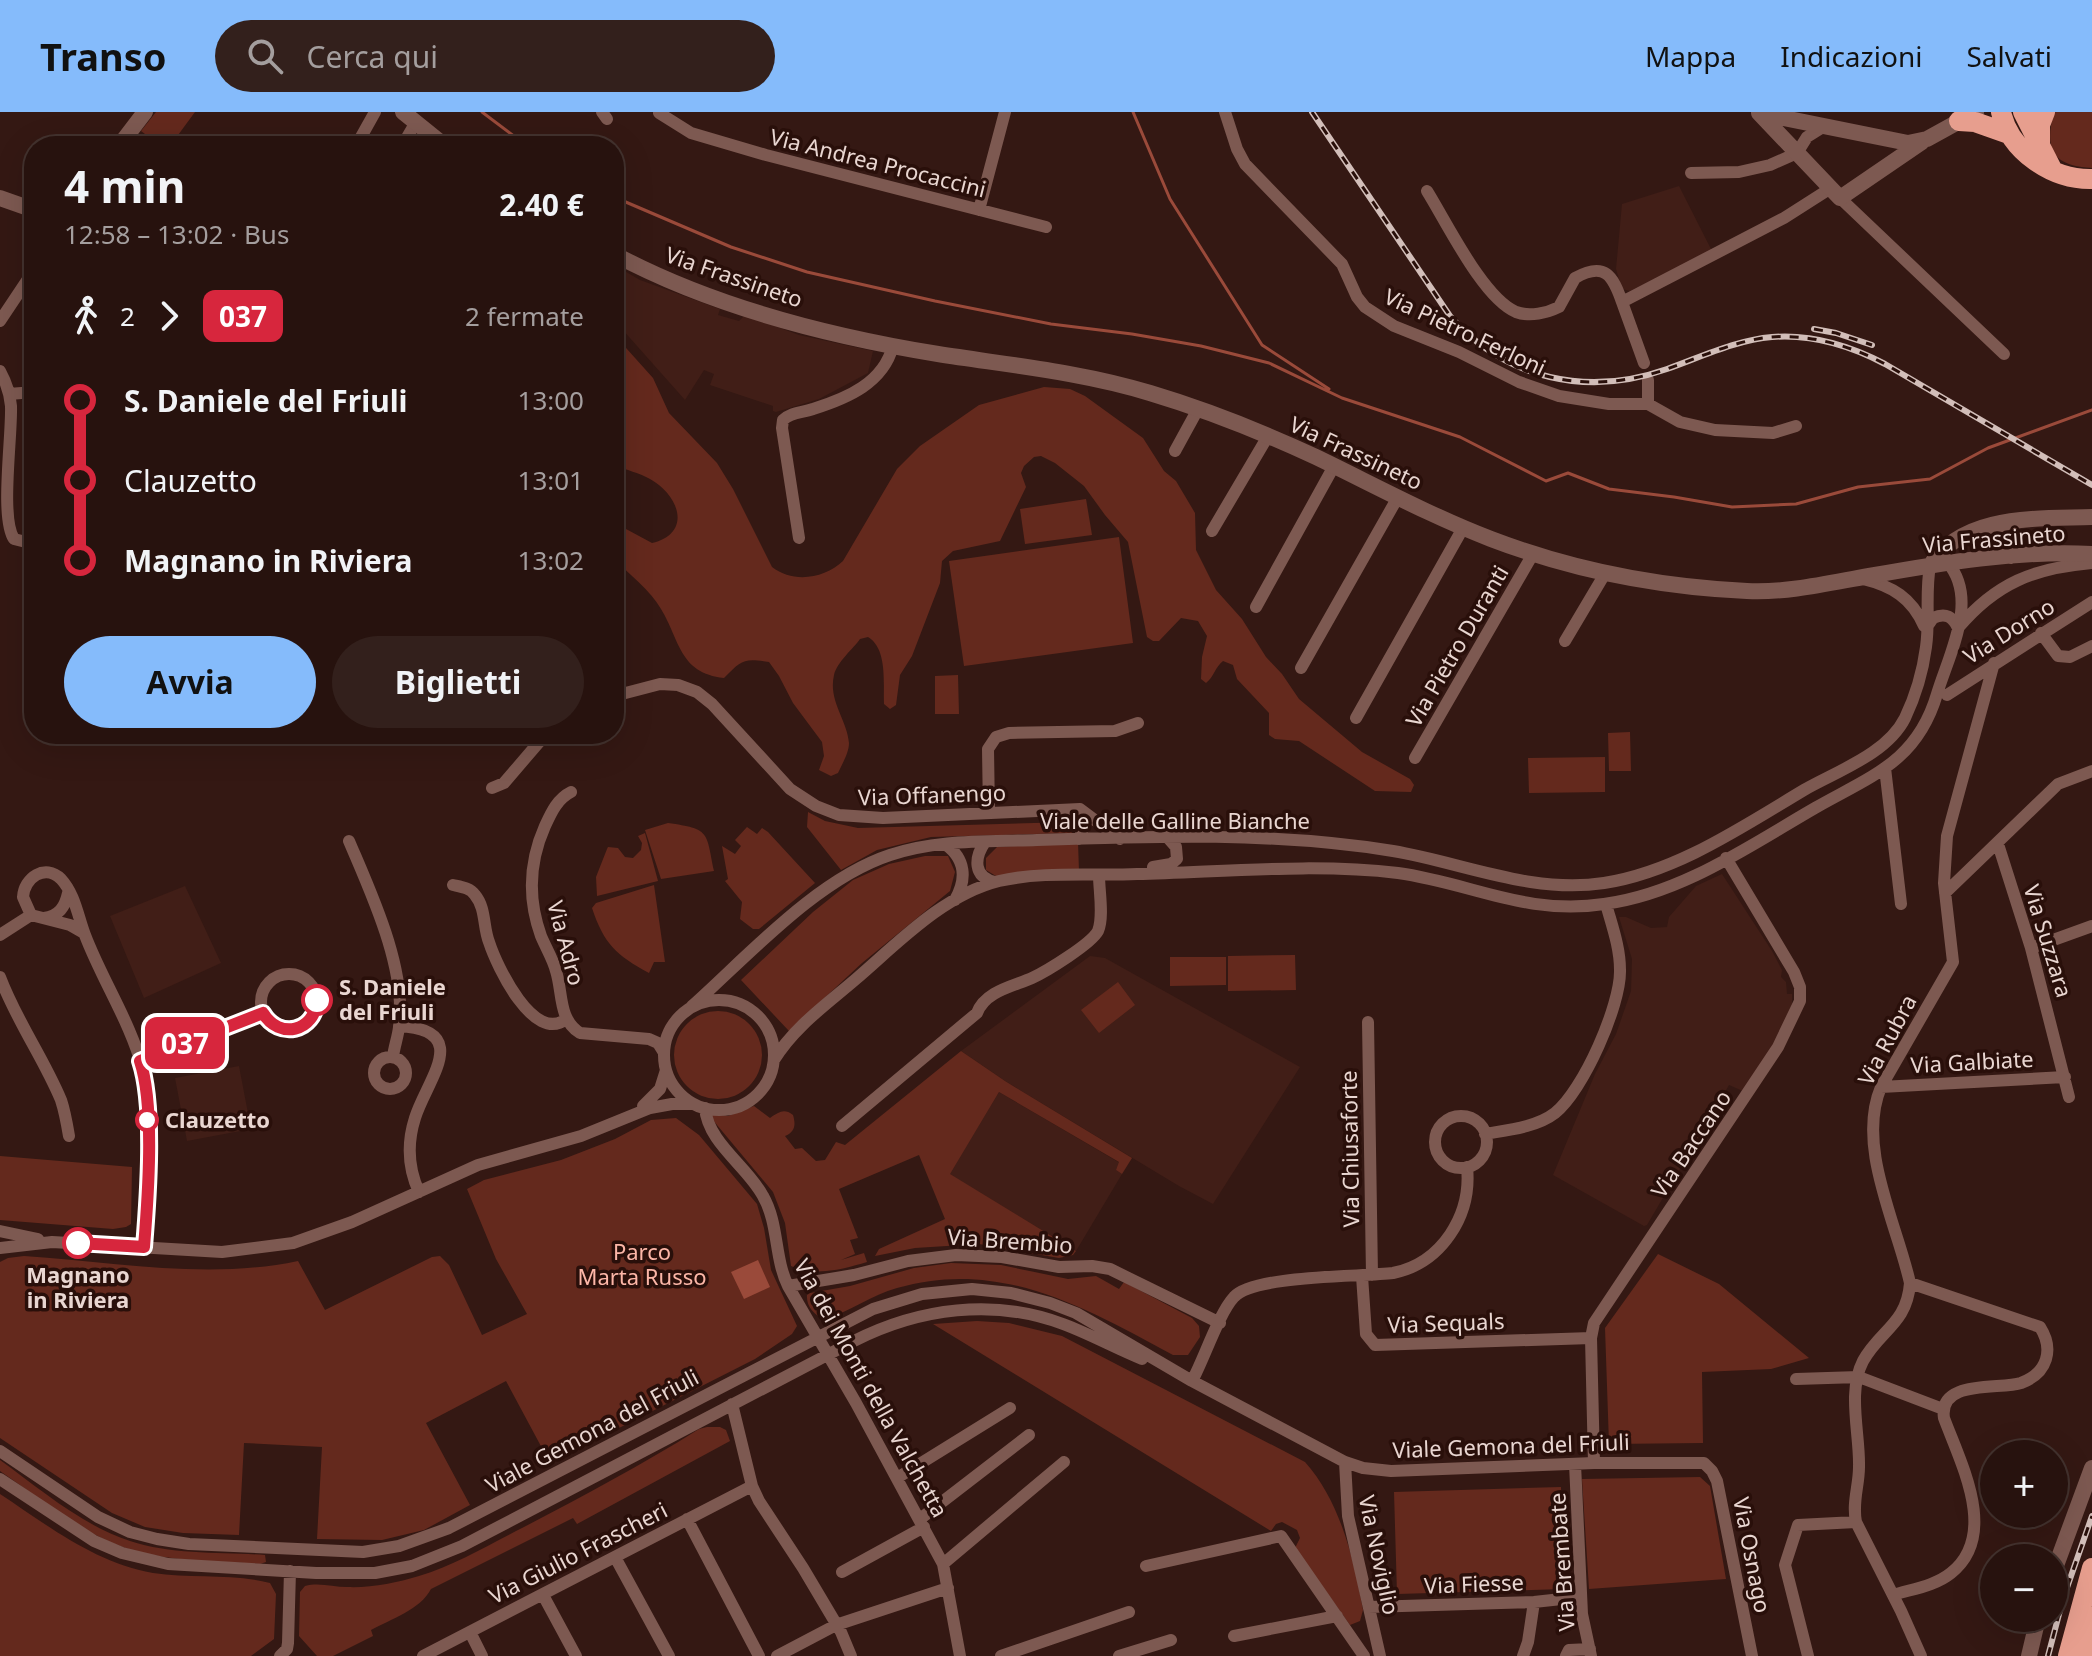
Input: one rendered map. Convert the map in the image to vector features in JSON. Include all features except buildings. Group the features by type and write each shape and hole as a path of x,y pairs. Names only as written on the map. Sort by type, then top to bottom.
{"highway":[{"path":"2001,112 2009,134 2031,157 2054,174 2072,179 2092,179"},
{"path":"2023,112 2054,174"},
{"path":"2040,147 2040,125 2045,112"},
{"path":"1968,116 1975,122 2009,134"},
{"path":"2068,1656 2092,1568"},
{"path":"2082,1656 2092,1617"}],"street":[{"path":"127,136 145,112"},
{"path":"362,136 375,112"},
{"path":"979,210 1005,112"},
{"name":"Via Pietro Ferloni","path":"1225,112 1245,164 1342,264 1357,297 1376,315 1544,392 1599,403 1648,404"},
{"path":"1758,112 1908,143 1927,139"},
{"path":"1758,112 1836,193 2004,354"},
{"name":"Via Andrea Procaccini","path":"659,113 697,135 1046,227"},
{"path":"1622,302 1877,173 1968,116"},
{"path":"409,117 433,136"},
{"path":"1691,173 1751,170 1797,153 1807,137 1823,127"},
{"path":"1864,135 1881,151 1882,161 1877,173"},
{"path":"1427,191 1485,285 1509,308 1528,314 1557,308 1575,278 1594,272 1612,276 1644,363"},
{"path":"0,198 24,206"},
{"name":"Via Frassineto","path":"624,259 673,281 739,305 821,330 893,346 1114,383 1198,409 1268,436 1463,528 1533,554 1632,578 1747,591 1802,588 1948,563 2011,556 2092,554"},
{"path":"0,321 24,285"},
{"path":"799,538 783,420 791,414 823,406 870,382 884,368 893,346"},
{"path":"0,371 11,409 4,524 14,539 24,542"},
{"path":"1648,380 1648,404 1680,422 1709,429 1773,433 1796,426"},
{"path":"9,394 24,393"},
{"path":"1175,451 1198,409"},
{"path":"1212,531 1268,436"},
{"path":"1256,607 1334,466"},
{"path":"1301,668 1398,497"},
{"path":"1930,566 1939,553 1958,537 1978,528 2092,517"},
{"path":"2005,523 1996,531 1996,540 2011,556"},
{"path":"1356,718 1463,528"},
{"name":"Via Pietro Duranti","path":"1415,758 1533,554"},
{"path":"0,1231 52,1242 231,1251 293,1243 331,1231 478,1165 573,1138 662,1105 728,1109 748,1103 766,1085 774,1060 805,1022 920,925 955,900 995,882 1034,877 1366,870 1408,875 1525,904 1560,907 1606,904 1641,896 1688,879 1885,768 1908,750 1925,726 1958,628 1962,593 1959,578 1948,563"},
{"path":"1958,628 1983,602 2014,581 2048,568 2092,563"},
{"name":"Viale delle Galline Bianche","path":"692,1006 833,882 894,853 945,844 1249,837 1345,844 1419,856 1499,877 1555,886 1597,884 1638,876 1686,856 1886,742 1903,722 1910,706 1926,650 1930,566"},
{"path":"1565,641 1606,572"},
{"path":"1857,578 1887,587 1905,597 1918,612 1926,629"},
{"name":"Via Dorno","path":"1947,695 2092,602"},
{"path":"1926,629 1931,619 1942,615 1952,618 1958,628"},
{"path":"2041,633 2058,656 2070,657 2092,646"},
{"name":"Via Rubra","path":"1910,1283 1873,1146 1875,1108 1881,1087 1953,962 1945,893 1947,836 1994,663"},
{"name":"Via Offanengo","path":"624,693 660,684 678,685 697,692 709,701 790,789 831,813 864,819 1080,809 1121,839"},
{"path":"989,813 987,753 990,742 996,737 1009,733 1115,731 1138,723"},
{"path":"492,788 504,783 537,744"},
{"path":"1885,768 1901,904"},
{"path":"1945,893 2061,782 2092,771"},
{"name":"Via Adro","path":"566,1019 557,974 537,922 532,884 534,861 544,828 560,800 571,792"},
{"path":"1062,811 1080,818 1083,828 1079,839"},
{"path":"1128,875 1139,869 1175,861 1178,854 1169,839"},
{"path":"349,841 391,952 399,1026 393,1057"},
{"path":"985,842 977,858 978,867 984,878 995,882"},
{"path":"945,844 959,859 964,875 955,900"},
{"name":"Via Suzzara","path":"1998,844 2031,948 2069,1097"},
{"name":"Via Baccano","path":"1594,1463 1591,1338 1594,1323 1742,1104 1798,1008 1801,994 1797,978 1726,858"},
{"path":"31,915 23,897 26,884 42,873 56,875 64,883 79,913 84,933 140,1061 146,1087 149,1140 144,1247"},
{"path":"842,1126 1009,984 1031,978 1092,939 1099,928 1099,875"},
{"path":"453,885 467,889 478,899 495,958 531,1014 541,1023 559,1024 566,1019 580,1033 652,1039 663,1051"},
{"path":"44,918 61,911 68,893"},
{"path":"1485,1134 1518,1128 1550,1116 1568,1099 1585,1072 1610,1018 1620,977 1617,945 1606,904"},
{"path":"0,935 31,915 70,925 84,933"},
{"path":"2031,948 2092,926"},
{"path":"283,975 302,977 315,991 313,1017 300,1028 291,1030 274,1026 263,1013 262,994 274,979 283,975"},
{"path":"0,977 13,1011 57,1092 69,1136"},
{"path":"623,1036 656,1029 692,1006 720,1000 733,1001 750,1009 769,1031 774,1045 774,1060"},
{"path":"140,1061 263,1013"},
{"path":"680,1016 668,1031 663,1051 666,1070 675,1090 699,1106"},
{"name":"Via Chiusaforte","path":"1367,1276 1368,1022"},
{"path":"399,1026 417,1027 429,1032 436,1039 440,1053 438,1070 412,1128 410,1164 419,1192"},
{"path":"627,1116 657,1094 666,1070"},
{"name":"Via Galbiate","path":"1881,1087 2065,1077"},
{"name":"Via dei Monti della Valchetta","path":"699,1106 712,1131 750,1176 766,1201 775,1227 780,1268 788,1286 943,1564 960,1656"},
{"path":"1467,1117 1475,1121 1485,1134 1487,1143 1481,1158 1467,1167 1459,1168 1443,1161 1435,1146 1438,1129 1450,1118 1467,1117"},
{"path":"1192,1381 1233,1297 1251,1285 1367,1276 1410,1267 1427,1258 1448,1238 1459,1221 1467,1189 1467,1167"},
{"path":"0,1248 52,1242"},
{"name":"Via Brembio","path":"788,1286 854,1275 917,1259 956,1255 1011,1258 1069,1268 1098,1266 1120,1273 1220,1323"},
{"name":"Via Sequals","path":"1367,1276 1366,1334 1369,1341 1378,1346 1591,1338"},
{"path":"1893,1595 1931,1584 1949,1575 1964,1561 1972,1542 1975,1524 1971,1494 1943,1409 1948,1399 1983,1385 2022,1383 2049,1356 2049,1341 2040,1327 1910,1283 1909,1301 1863,1362 1859,1377 1856,1394 1859,1468 1854,1504 1856,1522 1921,1656"},
{"name":"Viale Gemona del Friuli","path":"0,1451 84,1509 130,1532 189,1544 363,1552 421,1540 449,1528 862,1313 906,1297 952,1290 1000,1291 1070,1311 1192,1381 1345,1462 1363,1468 1391,1471 1699,1461 1707,1465"},
{"name":"Viale Gemona del Friuli","path":"0,1479 84,1534 122,1553 168,1564 375,1573 430,1560 462,1546 870,1333 917,1316 959,1310 996,1310 1033,1315 1063,1324 1192,1381"},
{"path":"1796,1379 1859,1377 1943,1409"},
{"path":"732,1404 752,1486 764,1512 800,1561 851,1656"},
{"path":"897,1478 1010,1408"},
{"path":"658,1419 668,1439"},
{"path":"630,1433 641,1453"},
{"path":"842,1572 922,1523 1029,1435"},
{"path":"943,1564 1064,1462"},
{"name":"Via Noviglio","path":"1345,1462 1348,1516 1380,1656"},
{"name":"Via Brembate","path":"1575,1464 1580,1597 1590,1652"},
{"name":"Via Osnago","path":"1707,1465 1717,1481 1752,1656"},
{"path":"2064,1544 2092,1468"},
{"name":"Via Giulio Frascheri","path":"423,1656 752,1486"},
{"path":"687,1519 759,1656"},
{"path":"1808,1656 1785,1565 1798,1525 1856,1522"},
{"path":"1146,1566 1281,1536 1364,1656"},
{"path":"272,1570 273,1548"},
{"path":"307,1572 308,1550"},
{"path":"615,1557 669,1656"},
{"path":"280,1656 288,1643 290,1571"},
{"path":"777,1656 836,1625 948,1588"},
{"path":"543,1595 576,1656"},
{"name":"Via Fiesse","path":"1369,1607 1534,1602 1580,1597"},
{"path":"1523,1656 1534,1602"},
{"path":"1001,1656 1129,1612"},
{"path":"1234,1636 1337,1616"},
{"path":"470,1632 482,1656"},
{"path":"2029,1656 2035,1632"},
{"path":"1119,1656 1171,1640"},
{"path":"1566,1656 1569,1650 1590,1652"}],"shaded area":[{"path":"1679,186 1712,251 1630,291 1622,289 1616,269 1622,204"},
{"path":"624,271 640,280 720,309 718,315 739,321 745,315 799,335 873,351 868,373 819,399 776,412 773,406 710,385 714,374 704,370 685,400 624,331"},
{"path":"1722,874 1772,951 1782,970 1781,977 1786,982 1787,994 1792,994 1792,1004 1786,1022 1745,1092 1729,1085 1644,1226 1553,1175 1595,1074 1616,1034 1631,991 1632,959 1619,917 1651,928 1667,927 1669,917 1696,886"},
{"path":"185,886 221,963 144,998 110,916"},
{"path":"1090,956 1105,958 1300,1067 1213,1204 1005,1081 961,1051"},
{"path":"239,1066 251,1129 187,1141 175,1078"},
{"path":"999,1092 1120,1163 1116,1170 1122,1174 1076,1251 949,1174"},
{"path":"758,1260 770,1287 744,1299 731,1272"}],"green space":[{"path":"156,112 195,112 177,136 148,136 141,131"},
{"path":"2054,112 2092,112 2092,168 2068,164 2054,153 2050,136"},
{"path":"624,346 653,378 669,413 717,463 772,567 799,577 827,572 843,561 897,469 920,446 979,405 1044,387 1070,389 1085,396 1143,438 1164,471 1176,481 1195,513 1196,550 1216,590 1242,619 1266,657 1299,699 1362,752 1410,779 1414,785 1411,792 1375,791 1299,741 1275,739 1269,735 1269,713 1237,679 1233,665 1223,661 1206,683 1201,679 1207,636 1198,621 1181,618 1159,641 1147,637 1128,542 1084,486 1041,456 1034,457 1024,466 1021,473 1026,487 1000,541 953,551 942,561 940,583 912,656 900,675 896,705 890,709 884,704 882,658 868,637 860,639 836,670 834,693 848,734 849,747 838,773 831,776 819,770 824,756 822,742 793,703 769,662 744,662 724,678 698,669 683,653 656,602 624,569 624,527 652,543 665,538 677,523 677,513 668,494 646,477 624,469"},
{"path":"1086,499 1092,535 1025,544 1020,509"},
{"path":"1119,537 1133,643 964,666 949,561"},
{"path":"958,675 959,714 935,714 935,676"},
{"path":"1630,732 1631,771 1609,771 1608,733"},
{"path":"1605,757 1605,792 1529,793 1528,758"},
{"path":"808,812 825,821 858,828 1071,822 1077,829 1071,833 931,837 877,850 841,870 807,827"},
{"path":"668,823 692,827 704,834 714,871 661,879 645,830"},
{"path":"747,827 757,834 762,828 768,832 815,883 759,929 753,929 740,919 742,902 725,881 728,879 722,846 735,854 741,846 735,840"},
{"path":"645,833 658,881 597,896 596,877 608,847 618,848 625,857 633,858 641,850 642,843 638,836"},
{"path":"1078,842 1079,871 996,876 986,870 986,858 997,847"},
{"path":"925,856 948,856 955,872 950,891 862,963 789,1031 741,980 813,912 853,880 889,864"},
{"path":"654,885 665,962 654,962 649,973 613,947 601,931 592,908 596,903"},
{"path":"1295,955 1296,990 1228,991 1228,956"},
{"path":"1170,957 1226,957 1226,985 1170,986"},
{"path":"1118,982 1135,1005 1099,1033 1081,1010"},
{"path":"718,1011 735,1015 749,1024 758,1038 762,1055 758,1072 749,1086 735,1095 718,1099 701,1095 687,1086 678,1072 674,1055 678,1038 687,1024 701,1015"},
{"path":"961,1051 1132,1158 1122,1174 1116,1170 1119,1162 999,1092 950,1174 1076,1251 1073,1255 1059,1258 979,1244 915,1248 875,1256 879,1249 945,1219 919,1155 839,1189 858,1238 850,1240 855,1254 841,1260 864,1253 867,1262 819,1271 791,1266 785,1223 773,1192 712,1119 712,1114 728,1116 754,1106 770,1118 787,1112 793,1115 794,1125 785,1136 795,1149 802,1148 816,1161 825,1160 836,1142 845,1145"},
{"name":"Parco Marta Russo","path":"676,1118 699,1135 757,1204 771,1270 797,1326 792,1334 755,1359 550,1463 506,1381 426,1423 470,1505 424,1530 382,1540 317,1539 322,1447 244,1443 239,1535 183,1533 145,1527 112,1513 0,1438 0,1262 8,1258 24,1256 196,1269 230,1269 298,1261 325,1310 432,1257 440,1256 449,1265 482,1335 527,1314 496,1259 467,1189 484,1180 561,1160 615,1139 651,1120"},
{"path":"0,1156 132,1167 131,1224 113,1229 0,1220"},
{"path":"1658,1254 1719,1284 1809,1358 1771,1369 1702,1372 1703,1443 1609,1444 1605,1328"},
{"path":"951,1263 1001,1265 1068,1279 1096,1276 1119,1289 1124,1282 1192,1318 1199,1326 1200,1337 1188,1355 1173,1355 1074,1305 1007,1284 972,1279 935,1280 897,1288 825,1319 809,1307 807,1295 810,1293 850,1286 914,1268"},
{"path":"977,1321 1009,1323 1062,1336 1305,1462 1328,1494 1344,1532 1363,1610 1360,1621 1350,1625 1295,1548 1300,1538 1297,1530 1282,1522 1271,1531 933,1324"},
{"path":"707,1427 726,1430 730,1441 577,1524 573,1518 431,1589 420,1603 371,1630 373,1636 333,1656 317,1656 299,1636 300,1592 305,1586 374,1586 432,1571 472,1554"},
{"path":"0,1460 62,1506 95,1526 130,1541 163,1549 265,1555 266,1562 179,1559 114,1544 63,1516 0,1471"},
{"path":"1700,1477 1710,1486 1726,1579 1589,1589 1582,1479"},
{"path":"1561,1487 1564,1589 1397,1594 1394,1492"},
{"path":"0,1494 91,1552 132,1568 167,1575 241,1578 270,1583 276,1594 274,1639 251,1656 0,1656"}],"waterway":[{"path":"482,112 514,136"},
{"path":"1133,112 1170,199 1262,345 1329,389"},
{"path":"624,201 731,247 807,272 1051,324 1201,346 1269,363 1342,398 1460,437 1546,481 1568,473 1609,489 1732,507 1796,504 1858,487 1930,479 1988,448 2092,410"}],"railway":[{"path":"1312,112 1450,316 1472,338 1522,368 1550,377 1608,382 1667,369 1759,339 1816,339 1885,364 2092,485"},
{"path":"1814,329 1872,345"},
{"path":"2048,1656 2063,1599 2092,1516"}],"bus line":[{"name":"037","path":"78,1243 144,1247 149,1140 146,1087 140,1061 263,1013 274,1026 291,1030 300,1028 313,1017 317,1000"}],"place":[{"name":"S. Daniele del Friuli","path":"317,1000"},
{"name":"Clauzetto","path":"147,1120"},
{"name":"Magnano in Riviera","path":"78,1243"}]}
